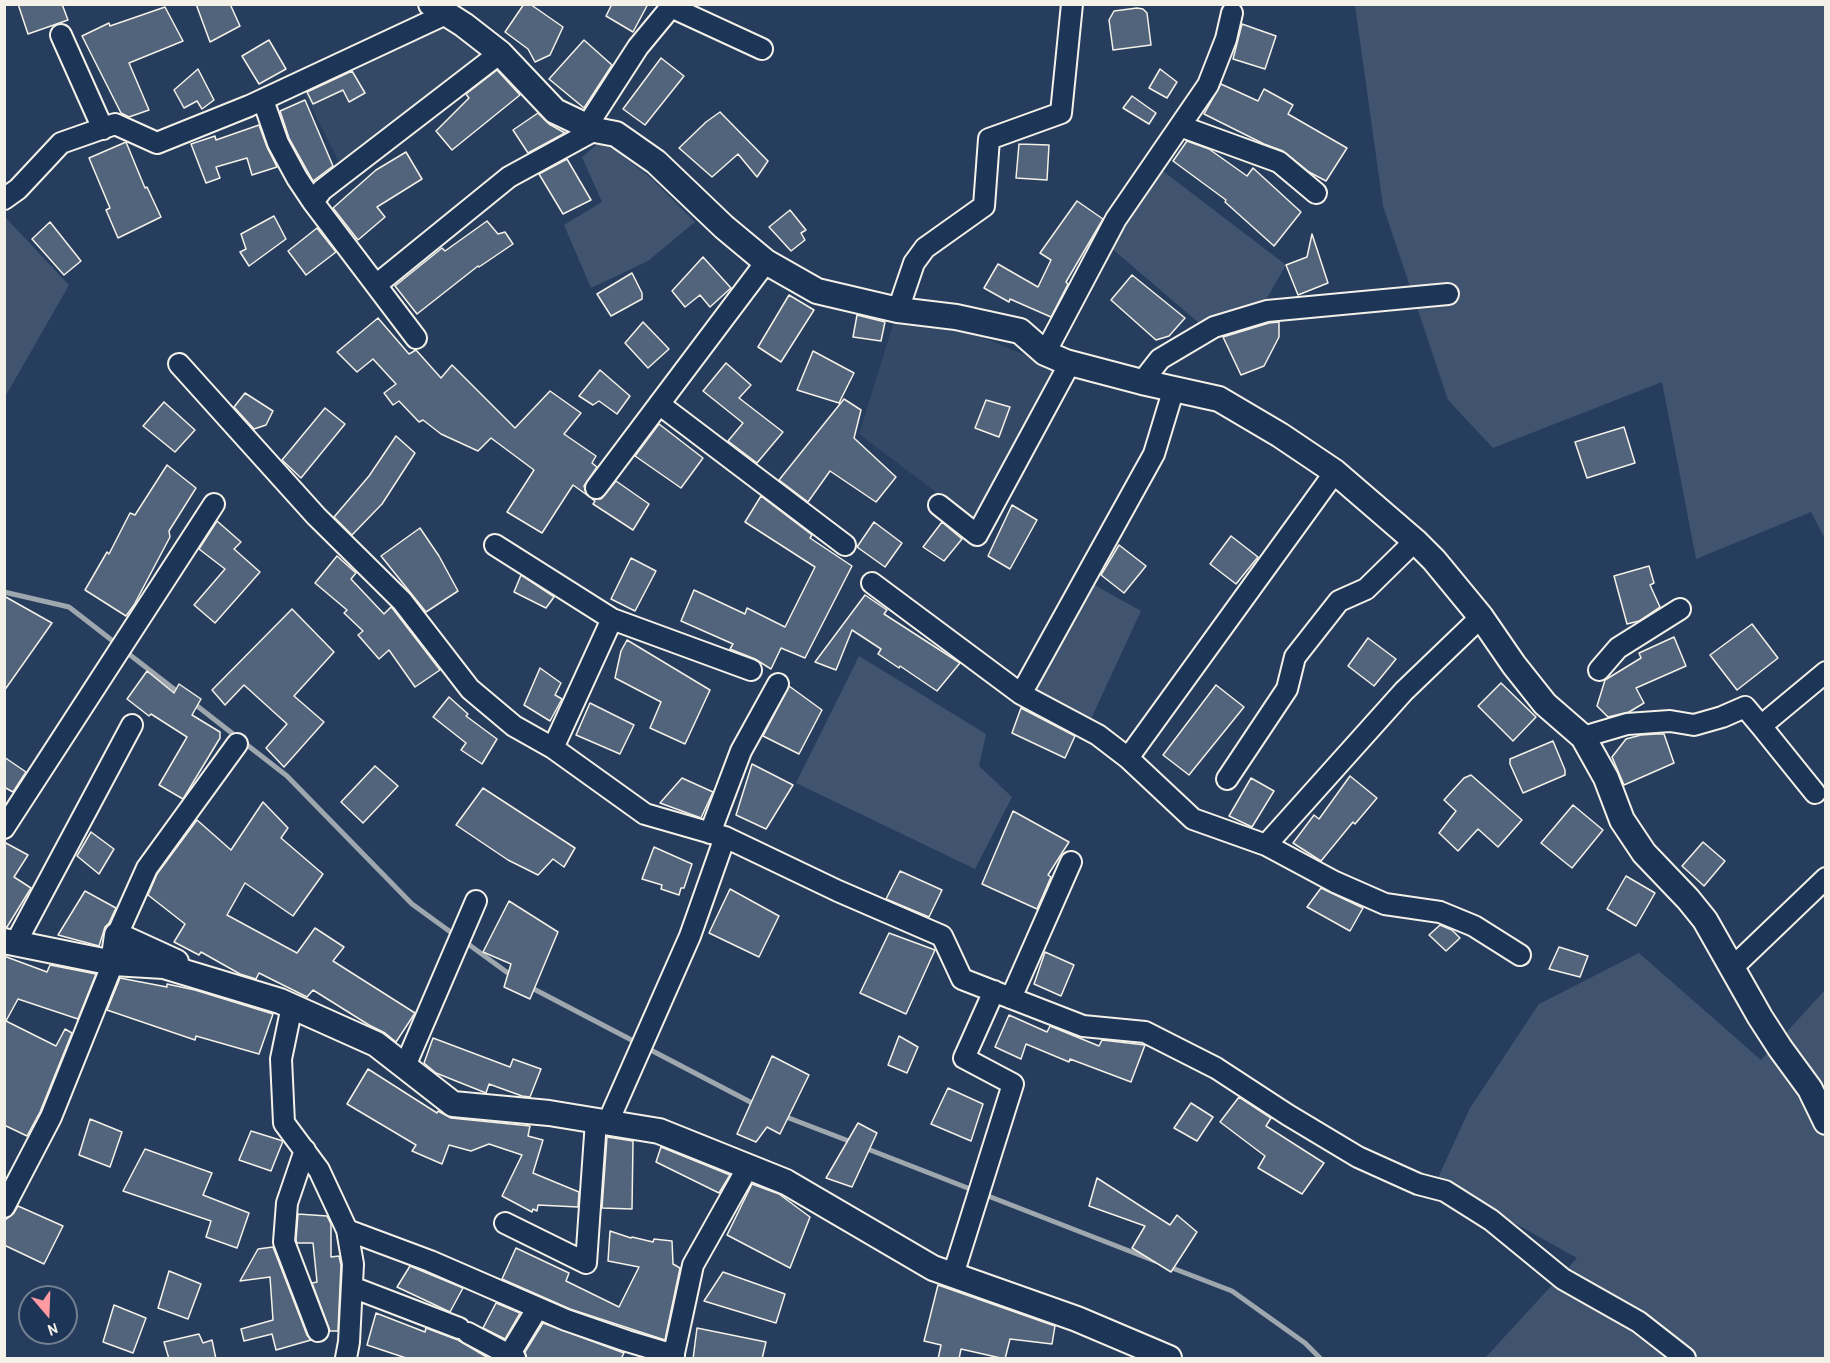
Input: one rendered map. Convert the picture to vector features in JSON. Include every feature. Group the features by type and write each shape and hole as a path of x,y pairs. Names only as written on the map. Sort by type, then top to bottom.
{"street":[{"path":"898,310 914,263 925,248 984,206 988,139 1060,113 1072,4"},
{"path":"376,285 509,177 591,128 638,47 671,7 762,49"},
{"path":"4,199 18,189 61,143 115,124 156,142 263,100 438,9 464,25 500,53 555,111 591,128 616,134 656,162 724,227 766,262 817,291 898,310 956,316 1020,331 1045,353 1070,363 1219,399 1280,435 1335,472 1415,541 1481,617 1514,665 1545,704 1583,737 1606,778 1623,820 1644,853 1705,920 1780,1048 1810,1089 1826,1122"},
{"path":"1045,353 1116,219 1208,85 1226,39 1232,14"},
{"path":"61,35 103,129"},
{"path":"313,201 322,190 500,53"},
{"path":"263,100 278,143 297,178 416,338"},
{"path":"1180,126 1279,162 1316,193"},
{"path":"596,488 766,262"},
{"path":"1142,382 1160,359 1214,327 1267,311 1448,294"},
{"path":"939,505 977,535 1070,363"},
{"path":"179,364 316,516 402,601 470,688 514,726 553,748 645,814 718,835 942,936 962,979 1083,1026 1145,1032 1216,1068 1358,1157 1418,1184 1444,1191 1491,1220 1563,1279 1639,1322 1685,1359"},
{"path":"1021,694 1154,454 1171,398 1169,388"},
{"path":"659,404 845,544"},
{"path":"1128,758 1335,472"},
{"path":"4,828 214,504"},
{"path":"1227,779 1287,689 1295,657 1338,601 1366,589 1415,541"},
{"path":"495,545 612,620 751,670"},
{"path":"872,583 1021,694 1098,735 1128,758 1194,819 1266,845 1335,882 1385,904 1440,912 1474,926 1520,955"},
{"path":"1599,670 1618,648 1680,609"},
{"path":"1266,845 1404,691 1481,617"},
{"path":"553,748 612,620"},
{"path":"1761,726 1826,672"},
{"path":"505,1223 586,1263 602,1121 690,936 741,751 778,684"},
{"path":"1583,737 1627,724 1670,721 1694,725 1745,707 1815,794"},
{"path":"132,724 10,942 113,963 165,966 222,982 292,1006 376,1044 453,1104 549,1113 659,1131 786,1182 933,1268 1077,1319 1169,1359"},
{"path":"4,1207 51,1117 113,963 117,935 147,868 237,744"},
{"path":"953,1275 1013,1084 964,1058 1002,994 1071,861"},
{"path":"1732,968 1826,878"},
{"path":"405,1066 476,901"},
{"path":"117,935 222,982"},
{"path":"292,1006 281,1059 284,1123 319,1170 347,1230 353,1264 346,1359"},
{"path":"304,1150 287,1203 284,1242 318,1331"},
{"path":"347,1230 430,1262 537,1309 673,1357 693,1265 748,1167"},
{"path":"352,1287 464,1330 512,1357 537,1309"}],"shaded area":[{"path":"1355,5 1825,5 1825,539 1811,512 1696,559 1662,382 1493,448 1448,400 1383,206"},
{"path":"435,24 487,55 342,168 301,87"},
{"path":"602,140 651,178 695,222 648,261 591,288 564,225 602,202 582,157"},
{"path":"1159,168 1286,265 1267,298 1199,323 1110,247"},
{"path":"5,217 69,285 5,397"},
{"path":"895,318 959,328 1057,368 977,523 859,434"},
{"path":"1089,582 1141,611 1090,721 1030,690"},
{"path":"859,656 986,734 979,766 1012,797 975,869 796,783"},
{"path":"1639,953 1761,1060 1825,990 1825,1358 1485,1358 1577,1258 1437,1180 1470,1108 1539,1004"}],"building":[{"path":"18,4 62,4 68,20 28,34"},
{"path":"196,4 230,4 240,26 210,42"},
{"path":"524,4 530,4 563,27 550,55 535,62 528,49 505,32"},
{"path":"612,4 648,4 633,32 606,16"},
{"path":"165,7 183,41 129,63 149,110 129,117 121,113 82,36 109,23 110,26"},
{"path":"1137,8 1147,13 1151,45 1113,50 1109,20 1114,11"},
{"path":"1242,24 1276,36 1265,69 1233,59"},
{"path":"269,40 286,69 259,84 242,56"},
{"path":"584,40 612,65 584,108 549,79"},
{"path":"661,58 684,76 645,125 623,109"},
{"path":"198,69 214,100 202,109 197,101 184,108 174,90"},
{"path":"1160,69 1177,82 1167,98 1149,88"},
{"path":"497,70 520,95 452,150 436,131 469,98 466,94"},
{"path":"352,71 365,93 349,102 343,90 313,104 307,92"},
{"path":"1221,84 1258,101 1264,89 1293,105 1288,114 1347,148 1326,181 1309,172 1283,151 1204,114"},
{"path":"1132,96 1156,113 1149,124 1123,108"},
{"path":"305,100 333,166 313,181 289,138 280,111"},
{"path":"720,112 768,161 757,177 738,154 712,177 679,148"},
{"path":"538,113 549,124 565,133 528,153 513,130"},
{"path":"259,125 277,167 252,175 247,158 216,167 220,178 206,183 191,144 215,136 216,140"},
{"path":"1187,141 1209,149 1247,176 1253,168 1301,212 1274,246 1225,202 1226,200 1173,161"},
{"path":"126,142 145,188 147,187 161,217 118,238 106,210 110,208 89,158"},
{"path":"1019,144 1049,145 1047,180 1016,178"},
{"path":"406,152 422,179 377,207 385,217 358,240 333,208 376,170"},
{"path":"567,159 591,200 563,214 539,174"},
{"path":"1077,201 1103,219 1066,282 1068,284 1051,317 1010,299 1009,302 984,288 998,264 1038,287 1051,260 1040,253"},
{"path":"790,210 806,230 801,233 805,240 791,251 769,227"},
{"path":"274,216 286,239 249,266 240,252 246,249 241,234"},
{"path":"487,221 498,234 505,232 513,244 478,266 417,314 395,286 442,248 445,251"},
{"path":"50,222 81,261 64,275 32,239"},
{"path":"317,228 336,252 306,275 288,251"},
{"path":"1312,234 1328,283 1298,295 1286,265 1307,257"},
{"path":"703,257 731,288 710,307 700,295 685,307 672,291"},
{"path":"632,273 642,293 642,299 611,316 597,294"},
{"path":"1132,275 1185,318 1169,336 1156,340 1111,300"},
{"path":"789,295 814,310 781,362 758,347"},
{"path":"857,315 885,322 881,341 853,337"},
{"path":"378,318 409,354 416,350 441,378 452,365 515,428 550,391 581,413 564,434 596,456 592,463 597,467 584,486 587,495 573,485 542,533 507,512 534,470 491,438 478,451 441,434 423,420 419,422 399,401 393,405 384,393 396,384 373,359 357,372 337,352"},
{"path":"643,322 669,349 648,368 625,343"},
{"path":"1279,322 1279,337 1264,366 1241,375 1223,337"},
{"path":"813,351 854,373 839,403 797,390"},
{"path":"726,363 751,385 739,398 783,432 757,463 728,441 743,423 703,391"},
{"path":"600,370 630,396 617,414 599,401 593,405 579,396"},
{"path":"245,393 273,411 266,425 254,429 234,407"},
{"path":"844,399 861,410 854,438 896,477 876,502 830,471 808,502 779,480"},
{"path":"986,400 1010,407 999,437 975,428"},
{"path":"164,402 195,430 175,452 143,426"},
{"path":"325,408 345,424 301,478 282,460"},
{"path":"659,424 703,458 681,488 635,456"},
{"path":"1624,427 1635,463 1587,478 1575,442"},
{"path":"396,436 415,453 382,504 352,535 334,517 369,476"},
{"path":"167,465 196,488 169,531 170,537 126,616 85,590 107,552 109,554 130,513 135,515"},
{"path":"616,481 649,504 633,530 593,504 595,501 592,499 601,499"},
{"path":"761,496 812,535 810,538 852,566 805,658 781,648 771,669 755,659 730,649 733,644 681,621 694,590 745,614 747,608 785,627 815,567 745,522"},
{"path":"1012,505 1037,520 1010,569 988,556"},
{"path":"217,521 241,542 234,549 260,572 215,623 194,605 225,569 199,549"},
{"path":"874,522 902,543 885,567 857,547"},
{"path":"942,522 962,539 944,561 923,547"},
{"path":"420,528 439,556 458,591 426,612 381,556"},
{"path":"1231,536 1258,557 1236,584 1210,564"},
{"path":"1119,545 1146,566 1124,593 1101,575"},
{"path":"337,556 356,573 351,579 384,614 391,607 393,609 440,670 415,687 389,650 379,659 358,635 363,631 344,613 347,610 315,583"},
{"path":"631,558 656,571 635,611 611,599"},
{"path":"1649,566 1654,583 1650,585 1660,607 1639,621 1627,624 1614,576"},
{"path":"521,575 554,597 546,608 514,592"},
{"path":"865,595 887,610 884,614 960,663 937,691 878,654 881,649 852,630 836,670 815,662"},
{"path":"4,596 52,623 4,691"},
{"path":"292,609 334,652 294,696 324,722 284,767 266,748 287,724 244,685 225,705 212,690"},
{"path":"1752,624 1778,658 1737,690 1710,655"},
{"path":"1674,637 1686,666 1636,688 1644,703 1629,712 1608,717 1597,706 1605,680 1641,658 1639,653"},
{"path":"1368,638 1396,659 1374,686 1348,666"},
{"path":"627,640 710,690 685,744 650,728 661,702 615,678 621,651"},
{"path":"540,668 561,683 555,695 562,699 550,721 524,705"},
{"path":"147,671 174,693 179,684 201,699 192,715 220,732 220,738 183,799 159,785 187,737 151,714 149,716 127,699"},
{"path":"1501,683 1536,717 1513,741 1478,706"},
{"path":"1216,685 1244,707 1189,775 1163,755"},
{"path":"789,686 822,710 799,754 763,736"},
{"path":"449,697 468,714 466,716 497,739 482,764 461,750 466,743 433,717"},
{"path":"590,703 634,725 620,754 576,735"},
{"path":"1021,708 1075,736 1065,758 1012,733"},
{"path":"1664,734 1674,763 1624,785 1612,757 1626,739 1641,735"},
{"path":"1553,741 1565,775 1523,793 1510,759"},
{"path":"4,757 26,772 13,792 4,787"},
{"path":"752,764 793,785 766,829 736,815"},
{"path":"375,766 398,786 363,823 341,802"},
{"path":"1471,775 1522,820 1498,847 1478,829 1458,851 1439,833 1456,811 1444,800 1464,778"},
{"path":"1350,776 1377,798 1355,824 1353,822 1321,861 1293,843 1314,815 1319,819"},
{"path":"682,778 713,792 701,818 660,803"},
{"path":"1251,778 1274,791 1252,827 1229,816"},
{"path":"483,788 575,848 564,867 553,859 538,875 508,860 456,825"},
{"path":"263,802 288,828 281,838 323,874 293,916 245,883 227,915 297,953 315,928 344,947 333,961 415,1013 396,1042 313,990 307,997 259,973 256,979 240,974 201,952 199,955 174,942 185,924 148,895 157,874 197,820 231,850"},
{"path":"1573,805 1603,830 1572,868 1541,843"},
{"path":"1013,811 1069,842 1048,875 1051,877 1037,909 982,884"},
{"path":"91,832 114,849 99,874 77,856"},
{"path":"4,842 28,855 14,877 31,888 7,927 4,927"},
{"path":"1703,842 1725,861 1704,886 1682,866"},
{"path":"654,847 692,864 684,888 681,888 679,895 661,889 662,885 642,879"},
{"path":"900,871 942,890 929,917 886,899"},
{"path":"1626,876 1655,893 1636,926 1607,909"},
{"path":"1321,888 1363,908 1350,931 1307,907"},
{"path":"730,889 779,916 759,957 709,933"},
{"path":"85,891 116,908 105,927 99,946 58,935"},
{"path":"509,901 558,932 530,999 504,987 511,964 483,952"},
{"path":"1440,925 1452,930 1460,938 1446,951 1429,935"},
{"path":"889,933 935,950 906,1014 860,993"},
{"path":"1559,947 1588,956 1580,977 1549,969"},
{"path":"1045,952 1074,965 1061,996 1034,984"},
{"path":"4,956 47,972 50,965 96,974 78,1019 18,999 6,1021 56,1046 65,1029 72,1033 40,1112 27,1136 4,1125"},
{"path":"120,978 195,990 273,1014 259,1054 196,1036 195,1040 107,1010"},
{"path":"1009,1015 1047,1032 1050,1026 1099,1046 1102,1040 1145,1045 1131,1082 1070,1059 1069,1062 1026,1044 1021,1059 995,1047"},
{"path":"899,1036 918,1047 907,1073 888,1065"},
{"path":"433,1038 510,1067 513,1059 541,1069 530,1097 489,1084 486,1093 436,1073 424,1063"},
{"path":"772,1056 809,1075 780,1134 767,1127 756,1142 737,1134"},
{"path":"368,1069 437,1113 438,1111 451,1118 530,1126 528,1136 543,1140 533,1173 579,1192 578,1207 538,1205 537,1211 533,1209 532,1212 502,1196 522,1155 489,1144 471,1151 449,1145 442,1164 412,1151 416,1145 347,1104"},
{"path":"948,1088 983,1104 971,1141 931,1124"},
{"path":"1239,1097 1271,1118 1266,1126 1324,1163 1302,1194 1258,1168 1265,1156 1220,1122"},
{"path":"1191,1103 1213,1117 1197,1141 1174,1128"},
{"path":"90,1119 122,1132 110,1167 79,1155"},
{"path":"858,1123 877,1133 852,1187 826,1178"},
{"path":"251,1131 283,1141 271,1171 239,1160"},
{"path":"607,1137 633,1141 632,1209 602,1208"},
{"path":"661,1147 730,1175 719,1193 656,1162"},
{"path":"145,1149 212,1173 203,1195 249,1213 237,1248 206,1237 211,1221 123,1191"},
{"path":"1097,1178 1170,1225 1177,1215 1197,1232 1171,1272 1132,1248 1145,1226 1089,1206"},
{"path":"752,1184 779,1194 810,1217 790,1268 727,1235"},
{"path":"18,1206 63,1226 44,1264 4,1245 4,1221 14,1213"},
{"path":"298,1214 327,1216 331,1224 331,1257 339,1256 341,1265 338,1331 330,1331 312,1283 317,1282 313,1243 297,1243"},
{"path":"610,1231 653,1242 654,1239 672,1241 673,1264 680,1268 665,1340 570,1309 502,1279 516,1248 569,1273 566,1281 619,1307 639,1267 608,1261"},
{"path":"273,1247 307,1335 311,1340 276,1350 272,1334 244,1341 241,1329 273,1320 270,1277 240,1281 258,1249"},
{"path":"410,1266 463,1288 450,1312 397,1287"},
{"path":"169,1271 201,1284 188,1319 158,1308"},
{"path":"723,1272 785,1294 776,1323 704,1301"},
{"path":"938,1285 1055,1326 1052,1344 1010,1339 1005,1359 961,1349 959,1359 938,1359 941,1345 924,1341"},
{"path":"496,1303 520,1313 505,1339 483,1328"},
{"path":"114,1305 146,1318 133,1353 103,1342"},
{"path":"376,1313 425,1332 426,1328 458,1340 490,1359 409,1359 367,1345"},
{"path":"543,1323 624,1353 621,1359 527,1359 525,1352"},
{"path":"697,1328 766,1342 762,1359 693,1359"},
{"path":"199,1334 203,1343 212,1340 216,1359 169,1359 164,1342"}],"waterway":[{"path":"4,592 69,607 118,645"},
{"path":"125,651 179,693"},
{"path":"192,702 287,776 412,904 456,936"},
{"path":"464,941 512,976"},
{"path":"530,987 756,1105"},
{"path":"781,1115 854,1143"},
{"path":"865,1148 1155,1261"},
{"path":"1167,1266 1232,1291 1305,1343 1320,1358"}]}
